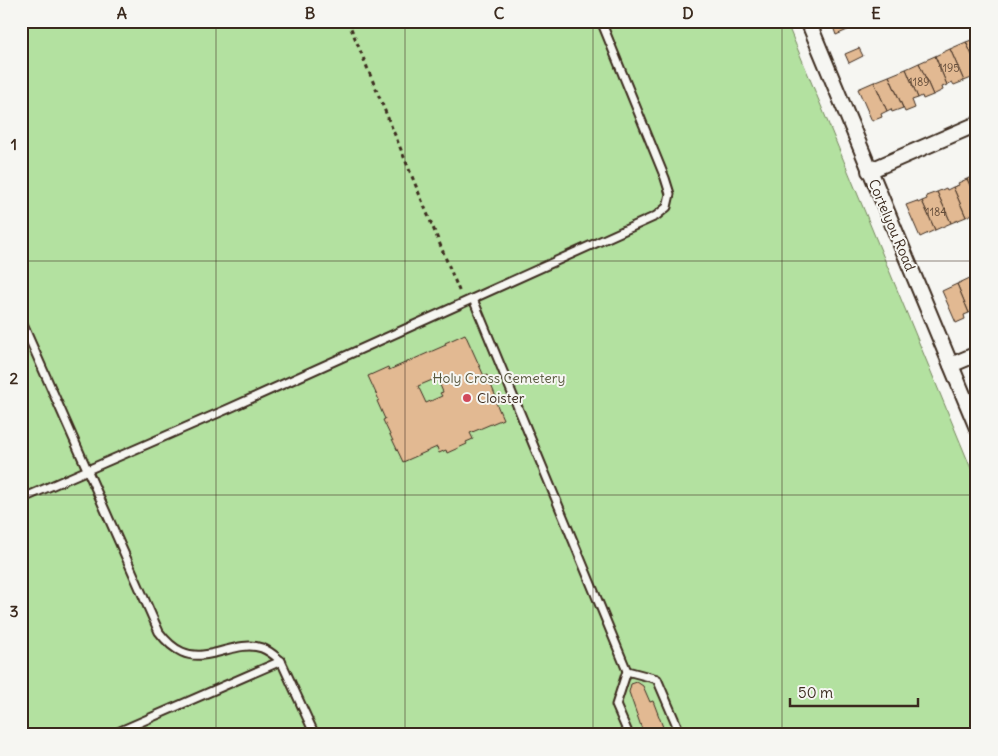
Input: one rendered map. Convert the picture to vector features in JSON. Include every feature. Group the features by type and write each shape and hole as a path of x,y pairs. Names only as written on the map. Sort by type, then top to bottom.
{"street":[{"name":"Cortelyou Road","path":"808,21 977,428"},
{"path":"869,171 977,124"},
{"path":"951,365 977,354"}],"lane":[{"path":"21,498 473,299 656,216 667,207 670,194 666,178 601,21"},
{"path":"473,299 627,671 616,705 629,735"},
{"path":"21,320 159,632 168,643 183,652 196,655 252,646 272,653 281,661 315,735"},
{"path":"111,735 281,661"},
{"path":"627,671 658,679 682,735"}],"path":[{"path":"348,21 464,303"}],"green space":[{"name":"Holy Cross Cemetery","path":"21,21 786,21 977,483 977,735 21,735"}],"building":[{"path":"831,21 849,21 852,28 836,35"},
{"path":"977,38 977,66 966,42"},
{"path":"966,42 977,66 977,72 973,74 974,77 964,81 950,49"},
{"path":"859,48 863,56 849,63 845,54"},
{"path":"950,49 964,81 954,85 952,82 947,85 935,56"},
{"path":"935,56 947,85 942,87 943,90 933,95 919,63"},
{"path":"919,63 933,95 923,99 922,96 918,98 906,69"},
{"path":"906,69 918,98 912,100 915,108 905,112 889,76"},
{"path":"889,76 903,108 892,112 891,109 887,111 874,82"},
{"path":"874,82 887,111 881,114 882,117 872,121 858,89"},
{"path":"977,174 977,200 967,179"},
{"path":"967,179 977,200 977,212 966,217 953,187"},
{"path":"953,187 966,217 951,223 937,192"},
{"path":"937,192 951,223 935,230 922,201 927,199 926,196"},
{"path":"917,201 918,203 922,201 935,230 920,237 906,205"},
{"path":"972,277 977,287 976,314 975,310 969,313 957,284"},
{"path":"957,284 969,313 964,315 965,319 956,323 942,291"},
{"name":"Cloister","path":"465,334 484,376 487,375 503,419 470,433 473,439 466,442 467,444 447,453 446,450 439,453 437,447 403,462 383,420 385,419 377,401 379,400 368,376 388,367 389,370 446,345 445,343","holes":["437,378 443,392 440,393 442,396 426,403 418,386"]},
{"path":"637,682 643,686 650,702 653,701 666,735 644,735 629,692 631,684"}],"place":[{"name":"Cloister","path":"467,398"}]}
